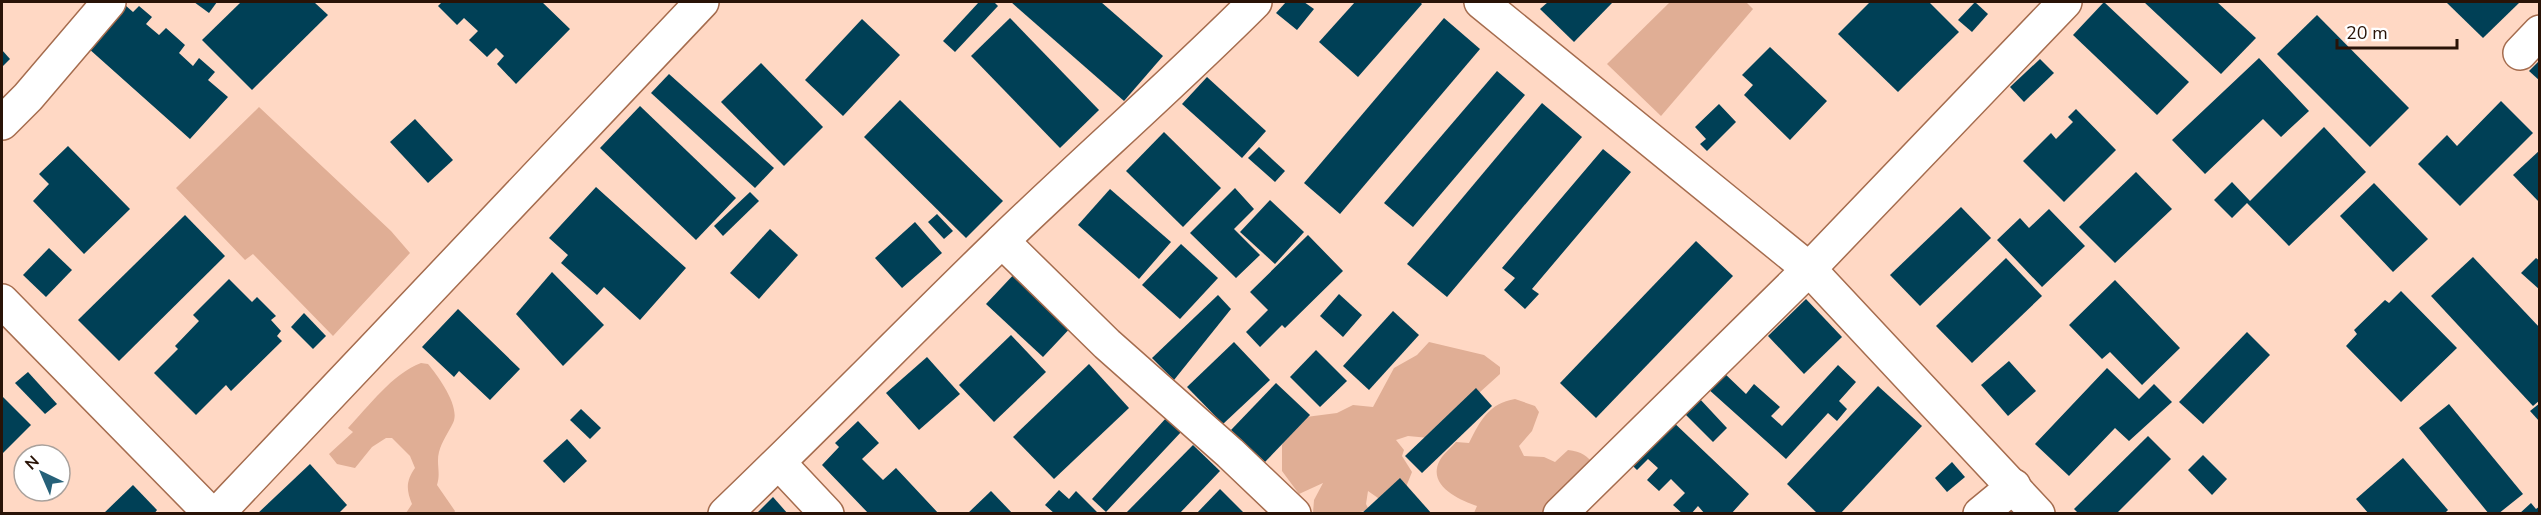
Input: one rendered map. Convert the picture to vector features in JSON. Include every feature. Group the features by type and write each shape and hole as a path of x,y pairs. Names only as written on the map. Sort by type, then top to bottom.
{"street":[{"path":"2,123 28,97 109,2"},
{"path":"217,513 702,2"},
{"path":"725,513 779,463 1002,241 1255,2"},
{"path":"1481,2 1809,269 2038,513"},
{"path":"1560,513 1809,269 2065,2"},
{"path":"1002,241 1107,344 1294,513"},
{"path":"2,301 211,513"},
{"path":"779,463 827,513"},
{"path":"1980,513 2014,486"}],"shaded area":[{"path":"1670,2 1746,2 1753,9 1661,116 1607,64"},
{"path":"259,107 391,231 410,253 333,336 253,254 245,260 176,188"},
{"path":"1429,342 1484,355 1500,367 1500,374 1429,438 1408,436 1396,440 1404,450 1402,456 1412,472 1402,497 1378,498 1368,491 1366,504 1369,510 1356,513 1313,513 1314,500 1323,483 1299,494 1282,471 1282,445 1291,429 1306,417 1337,413 1353,405 1373,407 1394,368 1417,355"},
{"path":"421,363 428,364 437,376 454,409 453,423 439,452 437,485 455,511 454,513 406,513 412,504 408,485 415,468 410,456 392,438 386,438 372,447 355,468 337,464 329,454 353,432 348,428 382,391 400,375"},
{"path":"1515,399 1535,406 1539,412 1532,431 1519,446 1524,456 1544,457 1555,462 1568,450 1584,455 1595,466 1549,514 1474,513 1477,506 1462,500 1441,484 1437,477 1440,460 1456,442 1469,443 1486,414 1498,404"}],"building":[{"path":"194,2 217,2 209,13"},
{"path":"241,2 314,2 328,15 252,90 202,40"},
{"path":"442,2 542,2 570,29 516,84 497,64 504,56 496,48 487,57 469,40 478,31 464,18 457,25 438,6"},
{"path":"979,2 994,2 998,6 955,52 943,41"},
{"path":"1011,2 1101,2 1163,56 1124,101"},
{"path":"1286,2 1304,2 1314,9 1297,30 1276,13"},
{"path":"1355,2 1420,2 1422,4 1358,77 1319,42"},
{"path":"1548,2 1613,2 1574,42 1540,9"},
{"path":"1870,2 1929,2 1959,32 1898,92 1838,34"},
{"path":"1975,2 1988,14 1972,32 1958,20"},
{"path":"2104,2 2189,82 2157,115 2073,35"},
{"path":"2144,2 2217,2 2256,38 2221,74"},
{"path":"2446,2 2520,2 2483,38"},
{"path":"125,5 133,12 139,6 152,17 146,24 159,35 166,28 185,45 179,53 193,66 199,58 215,72 208,80 228,97 190,139 88,48"},
{"path":"2317,15 2409,108 2370,147 2277,54"},
{"path":"1010,18 1099,110 1060,148 971,56"},
{"path":"1444,18 1480,49 1340,214 1304,183"},
{"path":"862,19 900,55 843,116 805,80"},
{"path":"1770,47 1827,101 1790,140 1744,95 1753,85 1742,75"},
{"path":"2,50 10,59 2,67"},
{"path":"2259,58 2309,111 2281,137 2263,119 2205,174 2172,140"},
{"path":"2040,59 2054,73 2024,102 2010,87"},
{"path":"2540,60 2540,81 2529,71"},
{"path":"761,63 823,127 784,166 721,102"},
{"path":"1497,71 1525,95 1413,227 1384,203"},
{"path":"669,74 774,168 755,188 651,93"},
{"path":"1207,77 1266,131 1242,158 1182,104"},
{"path":"900,100 1003,201 966,238 864,137"},
{"path":"2501,101 2533,133 2460,206 2418,164 2447,135 2457,146"},
{"path":"1542,103 1582,137 1447,297 1407,264"},
{"path":"1719,104 1736,122 1707,151 1700,144 1706,139 1695,127"},
{"path":"640,106 736,198 696,240 600,148"},
{"path":"2076,109 2116,150 2064,202 2023,161 2051,133 2056,139 2073,122 2068,117"},
{"path":"415,119 453,160 428,183 390,142"},
{"path":"2324,127 2366,172 2289,246 2247,203 2232,218 2214,200 2232,182 2250,201"},
{"path":"1164,132 1221,188 1183,227 1126,171"},
{"path":"68,146 130,209 84,254 33,201 49,184 39,174"},
{"path":"1259,147 1285,171 1275,182 1248,158"},
{"path":"1603,149 1631,172 1532,289 1539,294 1525,309 1504,290 1515,278 1502,268"},
{"path":"2540,150 2540,203 2513,175"},
{"path":"2136,172 2172,209 2115,263 2079,227"},
{"path":"2374,183 2428,239 2393,272 2340,216"},
{"path":"596,187 686,268 640,320 604,287 597,295 561,263 568,255 549,238"},
{"path":"1235,188 1254,209 1234,229 1260,255 1236,278 1190,233"},
{"path":"1110,189 1171,242 1139,279 1078,225"},
{"path":"750,192 759,201 723,236 714,226"},
{"path":"1270,200 1304,232 1275,264 1240,232"},
{"path":"1961,207 1991,238 1920,306 1890,275"},
{"path":"2049,209 2085,246 2042,287 1997,240 2020,218 2029,228"},
{"path":"937,214 953,231 944,239 928,222"},
{"path":"185,215 225,256 119,361 78,320"},
{"path":"915,222 942,253 902,288 875,258"},
{"path":"770,229 798,255 759,299 730,273"},
{"path":"1308,235 1343,271 1285,328 1282,325 1260,347 1246,332 1268,310 1250,292"},
{"path":"1696,241 1733,276 1596,418 1560,383"},
{"path":"1181,244 1218,278 1180,319 1142,285"},
{"path":"49,248 72,270 46,297 23,275"},
{"path":"2473,257 2540,328 2540,400 2533,406 2431,296"},
{"path":"2006,258 2042,296 1972,363 1936,326"},
{"path":"2536,258 2540,261 2540,290 2521,273"},
{"path":"1018,270 1075,323 1043,357 986,304"},
{"path":"552,272 604,325 563,366 516,314"},
{"path":"229,279 252,302 257,297 276,316 271,320 281,331 277,336 282,341 231,391 226,385 196,415 154,373 178,349 175,346 199,321 193,315"},
{"path":"2115,280 2180,348 2142,385 2110,352 2102,359 2069,325"},
{"path":"2401,291 2457,348 2401,402 2346,346 2357,334 2354,330 2385,300 2389,303"},
{"path":"1339,294 1362,315 1343,337 1320,316"},
{"path":"1218,295 1231,309 1174,380 1152,358"},
{"path":"1806,299 1842,337 1804,374 1768,336"},
{"path":"458,309 520,369 490,400 459,371 454,377 422,347"},
{"path":"1393,311 1419,335 1369,390 1343,366"},
{"path":"304,313 326,336 313,349 291,327"},
{"path":"2247,332 2270,355 2203,424 2179,402"},
{"path":"1011,335 1046,372 994,422 959,385"},
{"path":"1234,342 1270,380 1223,424 1187,387"},
{"path":"1316,350 1347,381 1320,407 1290,377"},
{"path":"927,357 960,394 919,430 886,393"},
{"path":"2009,361 2036,391 2008,416 1981,385"},
{"path":"1089,364 1129,408 1054,479 1013,437"},
{"path":"1838,365 1856,382 1839,401 1847,409 1837,421 1828,413 1786,459 1707,388 1722,371 1746,394 1754,384 1780,407 1771,416 1782,426"},
{"path":"2107,368 2139,399 2154,384 2172,402 2129,441 2115,428 2069,476 2035,444"},
{"path":"28,372 57,404 45,414 15,383"},
{"path":"1276,383 1310,415 1265,462 1231,430"},
{"path":"1878,386 1922,426 1840,514 1818,514 1787,484"},
{"path":"1476,388 1492,406 1422,473 1405,456"},
{"path":"2,396 31,425 2,454"},
{"path":"1698,397 1727,428 1713,442 1683,412"},
{"path":"2540,403 2540,422 2530,411"},
{"path":"2449,404 2523,494 2498,514 2489,514 2419,428"},
{"path":"581,409 601,428 590,439 570,420"},
{"path":"1167,417 1182,431 1106,512 1092,499"},
{"path":"1669,418 1749,494 1731,514 1705,514 1698,506 1691,514 1683,514 1673,505 1685,493 1671,479 1659,491 1647,480 1658,468 1648,459 1637,470 1628,461"},
{"path":"858,421 879,443 862,459 883,480 896,468 939,514 869,514 822,465 839,447 835,443"},
{"path":"2148,436 2171,459 2116,514 2079,514 2074,509"},
{"path":"567,439 587,461 564,483 543,461"},
{"path":"1193,445 1220,471 1179,514 1125,514"},
{"path":"2203,455 2227,479 2212,495 2188,470"},
{"path":"2403,458 2448,510 2444,514 2369,514 2356,499"},
{"path":"1952,462 1965,477 1947,492 1935,478"},
{"path":"310,464 347,505 338,514 257,514"},
{"path":"1400,478 1432,514 1361,514"},
{"path":"133,485 157,510 154,514 103,514"},
{"path":"1220,489 1245,514 1196,514"},
{"path":"1059,490 1069,499 1076,491 1099,514 1055,514 1045,505"},
{"path":"991,491 1013,514 967,514"},
{"path":"773,497 788,514 756,514"},
{"path":"2531,503 2536,509 2540,506 2540,514 2519,514"}]}
